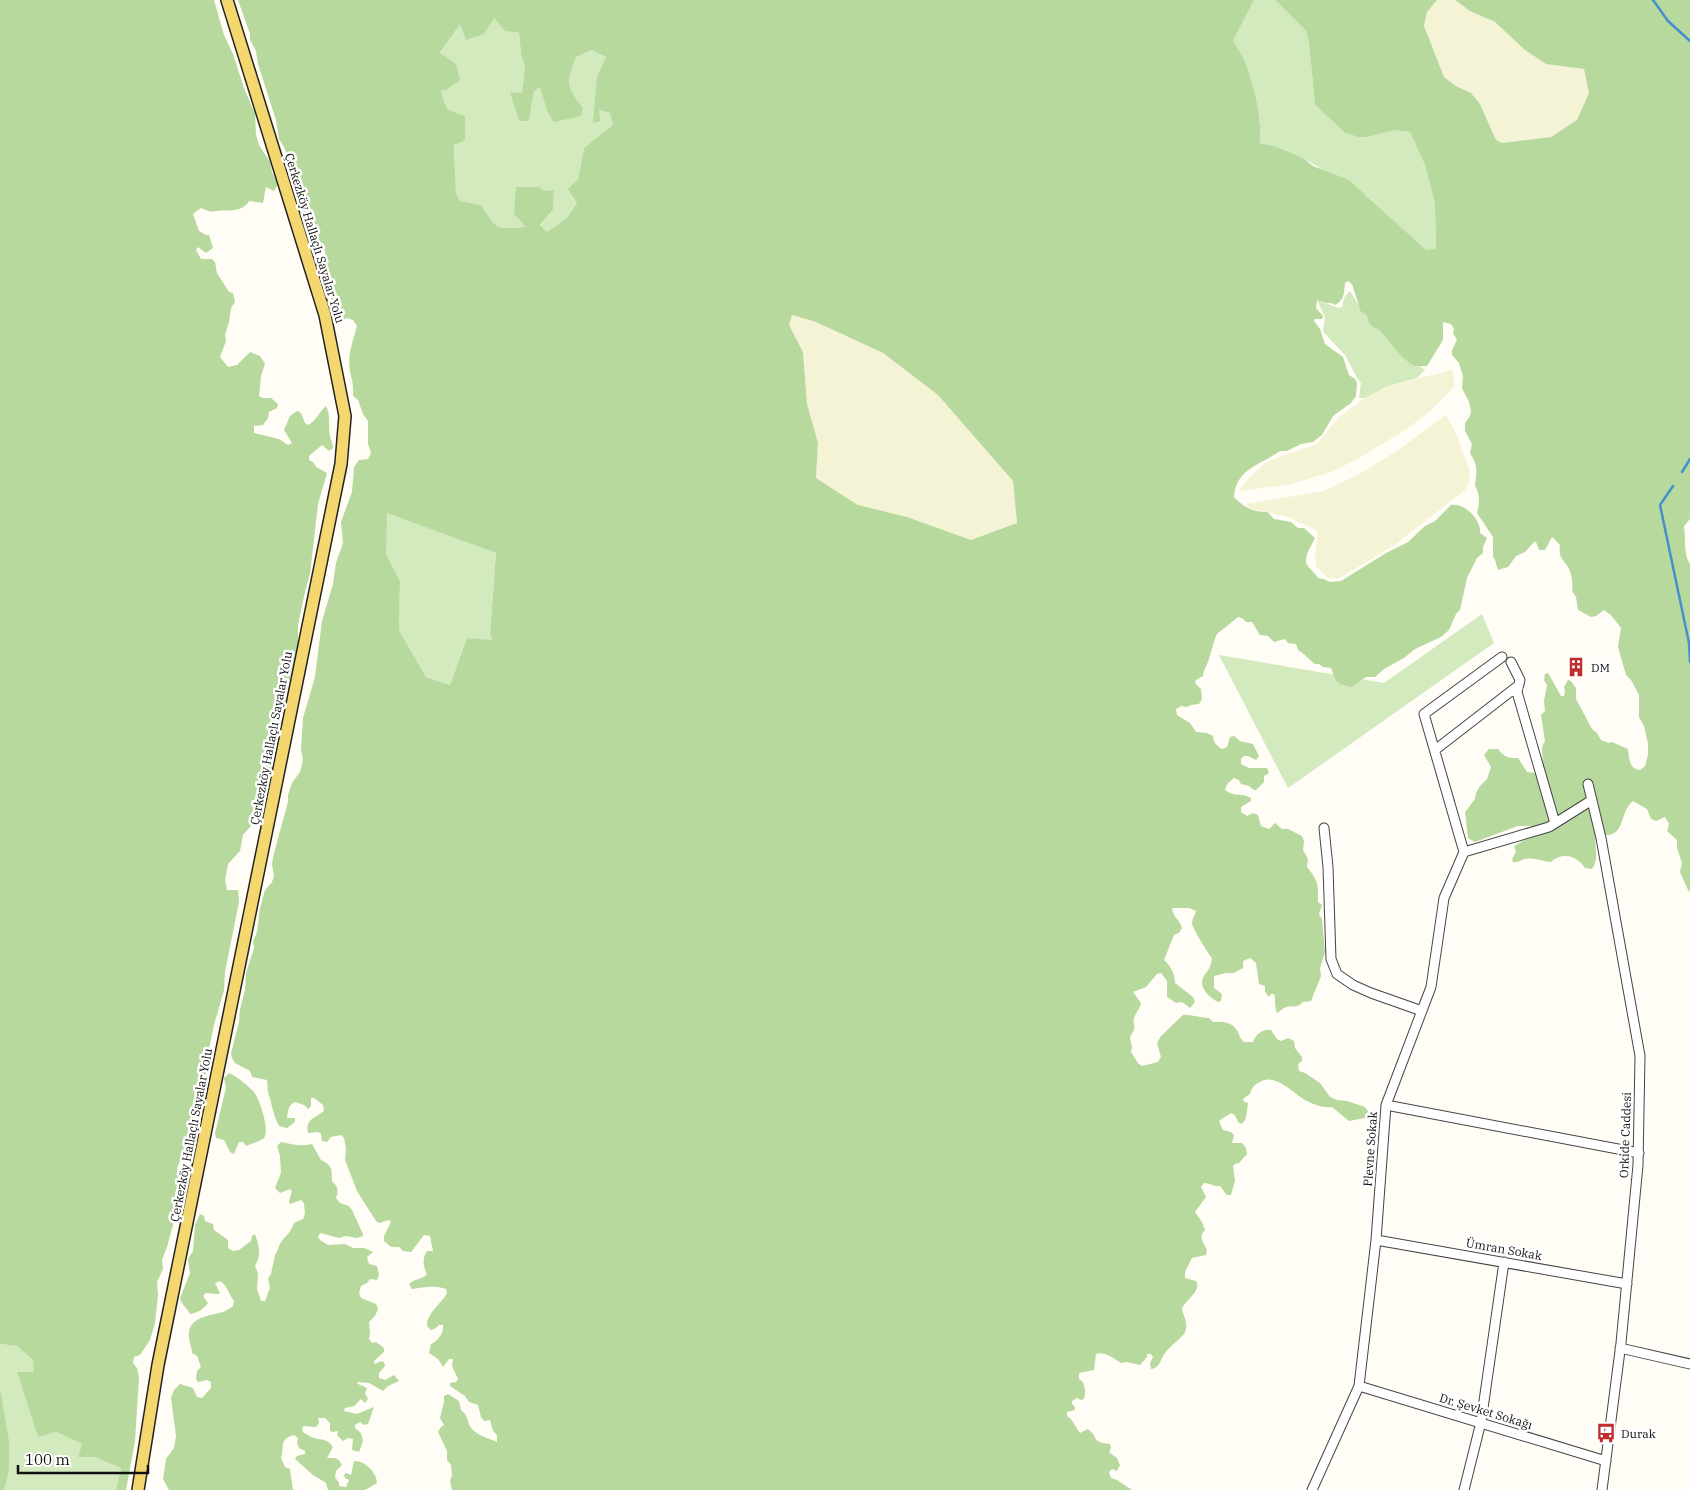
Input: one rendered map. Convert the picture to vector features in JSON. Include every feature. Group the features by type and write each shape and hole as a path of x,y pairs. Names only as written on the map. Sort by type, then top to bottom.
{"main road":[{"name":"Çerkezköy Hallaçlı Sayalar Yolu","path":"138,1490 158,1365 341,464 344,436 345,416 325,315 227,0"}],"street":[{"path":"1502,657 1424,714 1464,852 1549,828 1592,800"},
{"path":"1511,662 1520,680 1518,692 1556,823"},
{"path":"1435,750 1519,685"},
{"name":"Orkide Caddesi","path":"1588,784 1601,838 1640,1056 1639,1153 1620,1348 1602,1490"},
{"path":"1324,828 1328,868 1331,959 1337,974 1353,985 1371,993 1422,1011"},
{"name":"Plevne Sokak","path":"1312,1490 1360,1386 1376,1240 1386,1105 1431,987 1444,898 1464,852"},
{"path":"1386,1105 1639,1153"},
{"name":"Ümran Sokak","path":"1376,1240 1627,1284"},
{"path":"1464,1490 1481,1422 1504,1262"},
{"path":"1620,1348 1690,1364"},
{"name":"Dr. Şevket Sokağı","path":"1360,1386 1606,1461"}],"shaded area":[{"path":"1437,0 1455,0 1470,11 1495,22 1525,50 1546,64 1584,69 1589,93 1577,120 1551,137 1502,143 1496,140 1480,104 1471,93 1456,86 1444,77 1424,26 1427,12"},
{"path":"792,315 816,322 883,353 938,395 1013,481 1017,523 971,540 907,517 858,505 816,478 818,443 807,404 803,352 789,325"},
{"path":"1452,370 1455,386 1429,412 1407,429 1359,458 1331,472 1291,484 1240,491 1248,479 1266,462 1317,444 1339,417 1365,398 1388,386"},
{"path":"1446,415 1456,433 1469,469 1470,481 1465,490 1396,544 1338,579 1328,578 1316,566 1315,554 1318,533 1314,529 1288,517 1251,509 1246,504 1324,491 1361,473 1397,451"}],"green space":[{"path":"0,0 214,0 224,35 255,114 256,135 259,145 270,162 272,172 278,184 274,191 266,187 263,203 249,201 237,210 211,212 201,208 193,214 199,231 209,235 213,248 206,253 198,247 196,250 201,259 212,259 215,262 217,273 229,292 233,293 235,302 231,308 225,335 226,341 220,357 228,367 237,365 250,352 260,356 265,364 261,376 259,396 271,398 278,404 277,408 269,412 268,418 263,425 254,426 254,433 279,439 288,445 292,443 284,430 290,416 297,411 301,413 305,423 308,425 314,421 326,406 333,446 329,451 322,445 309,456 309,460 316,467 327,473 318,504 310,574 298,625 298,642 281,718 278,735 279,745 262,798 251,814 251,826 243,835 240,851 228,864 225,880 227,890 238,890 239,902 225,972 224,990 208,1054 205,1080 192,1129 177,1168 180,1187 177,1210 162,1260 163,1269 157,1282 158,1295 155,1323 150,1340 140,1355 134,1357 133,1363 137,1368 139,1377 135,1441 126,1490 116,1490 121,1468 94,1457 78,1457 82,1444 56,1432 38,1437 17,1372 34,1372 33,1360 17,1346 0,1344"},
{"path":"238,0 1254,0 1233,41 1245,61 1254,91 1259,112 1260,143 1277,147 1303,158 1313,166 1349,180 1426,250 1436,249 1435,204 1425,165 1410,132 1395,130 1368,137 1358,137 1345,133 1315,105 1309,43 1306,31 1275,0 1437,0 1427,12 1424,26 1444,77 1456,86 1471,93 1480,104 1496,140 1502,143 1551,137 1577,120 1589,93 1584,69 1546,64 1525,50 1495,22 1470,11 1455,0 1690,0 1690,519 1684,526 1686,551 1690,564 1690,892 1680,872 1682,863 1677,848 1677,840 1667,831 1669,824 1665,817 1656,821 1651,819 1647,809 1633,801 1616,832 1605,835 1602,831 1597,830 1595,840 1596,859 1592,869 1585,868 1578,860 1570,856 1560,857 1551,862 1523,859 1513,862 1512,859 1516,852 1514,846 1527,839 1537,826 1518,826 1475,842 1468,838 1465,812 1475,799 1480,786 1487,779 1491,767 1484,755 1489,749 1498,749 1506,756 1518,758 1527,772 1536,773 1542,771 1542,748 1545,741 1541,715 1545,711 1544,701 1547,685 1544,680 1545,674 1548,673 1561,696 1564,696 1564,687 1568,680 1571,681 1576,688 1576,699 1592,729 1601,740 1609,743 1612,742 1628,749 1632,765 1640,770 1645,766 1648,744 1644,726 1639,717 1639,695 1626,675 1618,647 1621,628 1611,615 1604,610 1591,617 1578,610 1576,597 1572,591 1570,571 1561,557 1560,545 1552,537 1545,550 1539,550 1536,542 1534,542 1525,552 1516,556 1508,567 1498,570 1493,557 1493,537 1477,513 1479,499 1475,486 1476,466 1470,453 1472,444 1465,431 1465,423 1471,411 1462,388 1463,376 1459,363 1452,355 1452,350 1457,340 1451,324 1443,322 1443,340 1427,366 1414,366 1400,354 1379,330 1370,324 1366,316 1361,312 1352,284 1348,281 1345,283 1342,299 1335,305 1317,300 1316,308 1323,316 1322,319 1315,319 1314,321 1320,329 1325,344 1343,357 1349,375 1357,383 1356,396 1351,403 1333,416 1322,435 1313,442 1301,444 1287,451 1280,451 1244,473 1236,487 1234,497 1250,509 1266,512 1274,519 1291,522 1298,528 1304,528 1315,538 1307,555 1307,565 1318,578 1330,582 1341,581 1386,553 1408,542 1425,526 1435,521 1451,505 1467,509 1478,522 1480,533 1487,538 1483,547 1483,553 1477,558 1467,578 1460,610 1456,614 1449,630 1441,637 1415,649 1375,677 1366,677 1351,687 1340,684 1336,681 1331,668 1315,664 1298,650 1296,644 1288,643 1285,639 1274,642 1268,636 1260,635 1252,622 1246,622 1238,617 1217,634 1203,676 1196,680 1195,683 1201,689 1202,699 1199,704 1187,707 1181,706 1176,709 1177,715 1190,723 1196,732 1207,733 1213,736 1218,747 1222,749 1227,747 1230,737 1234,736 1240,741 1253,744 1259,756 1256,760 1244,756 1241,759 1241,764 1249,768 1267,768 1269,773 1264,776 1264,782 1254,790 1249,786 1241,784 1239,780 1234,778 1227,784 1225,790 1232,794 1251,798 1251,801 1241,807 1241,812 1247,816 1253,813 1258,815 1261,826 1269,829 1275,823 1282,829 1288,829 1302,836 1304,841 1303,850 1308,859 1307,867 1316,880 1318,902 1322,905 1319,914 1322,919 1325,952 1320,968 1321,976 1311,1001 1283,1008 1277,1013 1274,994 1271,994 1269,997 1265,992 1265,986 1259,984 1256,963 1250,958 1243,961 1243,968 1234,973 1214,976 1214,988 1222,994 1221,1001 1218,1002 1205,992 1202,984 1204,976 1210,968 1212,958 1192,925 1196,911 1189,908 1172,908 1182,928 1179,933 1174,935 1164,960 1172,970 1175,983 1193,997 1195,1002 1190,1008 1182,1002 1176,1003 1167,997 1167,981 1161,973 1157,974 1146,987 1133,992 1141,1003 1134,1018 1134,1028 1130,1037 1131,1052 1142,1066 1158,1062 1161,1057 1157,1043 1161,1036 1183,1015 1209,1018 1213,1022 1229,1023 1244,1042 1253,1042 1260,1033 1265,1030 1271,1030 1277,1039 1281,1041 1288,1038 1294,1041 1295,1048 1302,1057 1302,1061 1298,1064 1299,1071 1320,1083 1330,1097 1365,1107 1368,1111 1365,1118 1349,1121 1332,1107 1323,1107 1312,1103 1279,1082 1266,1080 1255,1085 1250,1094 1244,1098 1243,1101 1248,1103 1246,1118 1242,1124 1231,1113 1219,1121 1223,1130 1234,1135 1232,1143 1242,1143 1246,1148 1247,1154 1239,1163 1233,1166 1235,1181 1231,1195 1227,1195 1220,1186 1204,1183 1201,1187 1206,1197 1195,1212 1205,1230 1202,1237 1207,1250 1206,1255 1192,1258 1185,1272 1185,1278 1196,1281 1197,1288 1182,1308 1186,1323 1185,1332 1164,1354 1159,1365 1151,1369 1150,1363 1153,1357 1151,1354 1147,1354 1147,1357 1140,1365 1127,1362 1121,1363 1106,1354 1096,1354 1094,1370 1079,1373 1079,1379 1083,1382 1085,1388 1084,1399 1077,1398 1072,1401 1075,1410 1067,1412 1067,1416 1080,1433 1088,1429 1097,1441 1110,1444 1109,1452 1117,1458 1120,1465 1117,1471 1112,1469 1109,1472 1111,1478 1132,1490 452,1490 450,1481 452,1475 451,1465 447,1460 447,1451 438,1432 444,1425 440,1418 444,1396 448,1394 459,1401 461,1410 465,1414 471,1428 477,1433 497,1442 497,1435 493,1431 490,1420 484,1421 481,1417 478,1405 469,1402 465,1396 450,1386 450,1383 456,1382 458,1379 452,1366 453,1359 449,1359 443,1367 438,1359 429,1353 431,1344 441,1334 443,1325 439,1325 431,1330 427,1326 427,1322 445,1297 446,1289 425,1287 412,1289 409,1284 427,1274 424,1265 425,1254 427,1251 433,1251 430,1236 424,1235 411,1252 403,1251 399,1247 391,1247 384,1241 384,1236 391,1222 389,1220 379,1223 376,1221 357,1191 345,1160 344,1138 341,1135 331,1137 327,1142 322,1141 321,1134 318,1132 308,1133 309,1122 324,1111 323,1105 314,1098 311,1098 311,1106 308,1109 304,1105 295,1102 288,1111 287,1118 295,1118 295,1122 287,1128 279,1126 268,1092 267,1080 252,1077 250,1071 235,1063 231,1053 245,990 246,973 254,948 253,942 257,932 260,908 265,890 272,882 274,876 272,864 288,802 288,795 292,783 300,772 303,760 301,749 303,718 315,677 322,621 333,584 336,563 343,543 341,522 352,492 354,467 359,460 368,459 371,453 368,444 368,421 363,414 358,400 353,396 349,365 357,326 353,320 347,318 341,321 334,314 331,299 333,290 330,281 324,274 326,257 324,247 313,234 304,214 298,184 279,139 276,120 258,64 256,51 250,40 250,34","holes":["494,18 505,31 519,32 521,54 525,67 522,93 510,92 519,121 529,121 534,91 540,87 547,111 554,122 581,116 583,108 573,94 569,84 570,73 576,57 592,50 606,57 597,76 593,123 600,121 599,110 610,113 613,125 584,148 578,179 568,189 577,203 567,218 547,232 540,225 553,210 554,190 544,191 539,187 516,187 514,214 526,227 508,228 502,228 495,224 481,205 460,201 456,193 454,145 465,140 465,116 454,112 445,105 441,90 446,90 460,80 456,64 440,53 460,24 466,40 484,34","792,315 816,322 883,353 938,395 1013,481 1017,523 971,540 907,517 858,505 816,478 818,443 807,404 803,352 789,325","387,513 496,553 490,634 492,640 467,638 450,685 426,677 399,630 400,581 386,554"]},
{"path":"1254,0 1275,0 1306,31 1309,43 1315,105 1345,133 1358,137 1368,137 1395,130 1410,132 1425,165 1435,204 1436,250 1425,250 1366,195 1303,158 1277,147 1260,143 1259,112 1254,91 1245,61 1233,41"},
{"path":"494,18 519,32 521,54 525,67 522,93 511,92 519,121 529,121 534,91 540,86 547,111 583,108 570,91 569,75 576,57 592,50 606,57 597,76 598,110 610,113 614,125 584,148 578,179 577,203 567,218 547,232 540,226 553,210 554,190 544,191 527,227 509,228 503,228 495,224 481,205 460,201 456,193 453,112 443,103 440,54 460,23"},
{"path":"1350,291 1366,317 1405,356 1425,370 1417,378 1388,386 1365,398 1359,398 1361,383 1345,355 1323,331 1325,317 1317,300 1339,308 1342,307 1344,298"},
{"path":"386,512 496,553 490,634 492,641 467,638 450,685 426,677 399,630 400,581 386,554"},
{"path":"1482,614 1494,643 1288,788 1219,655 1384,683"},
{"path":"229,1073 254,1092 261,1108 266,1129 264,1138 260,1140 246,1146 243,1142 239,1142 234,1154 230,1152 224,1140 216,1138 215,1133 226,1088 224,1078"},
{"path":"281,1142 300,1145 312,1144 321,1160 331,1168 332,1181 337,1189 336,1198 340,1203 349,1206 352,1210 363,1234 363,1236 357,1238 346,1236 339,1238 320,1233 318,1237 320,1240 328,1245 345,1244 353,1248 364,1248 373,1252 367,1257 369,1264 377,1266 379,1275 377,1280 370,1279 361,1286 359,1293 361,1298 376,1304 378,1309 375,1316 369,1322 369,1339 372,1343 376,1342 384,1348 384,1352 374,1361 375,1364 381,1361 384,1362 385,1366 379,1373 379,1378 385,1380 394,1375 399,1381 388,1386 383,1391 369,1383 357,1382 367,1388 365,1393 368,1399 365,1403 361,1399 354,1406 345,1408 344,1411 357,1414 374,1407 368,1424 364,1425 360,1422 355,1425 355,1428 361,1433 363,1441 359,1452 352,1450 353,1439 348,1438 343,1441 337,1435 337,1431 332,1432 330,1430 330,1423 325,1418 318,1418 319,1423 316,1427 304,1426 302,1428 306,1434 327,1441 333,1447 327,1458 336,1458 342,1465 336,1471 335,1477 339,1486 346,1487 349,1480 344,1475 346,1473 351,1475 354,1461 358,1461 370,1468 375,1475 377,1483 365,1490 328,1490 326,1483 313,1475 295,1459 297,1456 305,1454 305,1451 299,1448 298,1438 294,1435 284,1441 281,1458 285,1467 290,1469 293,1490 169,1490 163,1479 166,1459 174,1448 176,1436 171,1398 174,1390 180,1384 193,1388 197,1397 202,1398 211,1388 211,1382 207,1380 198,1382 196,1379 197,1371 201,1367 197,1356 192,1353 189,1330 195,1321 225,1311 233,1306 234,1301 220,1281 215,1283 220,1293 206,1293 203,1296 208,1303 195,1313 190,1314 182,1302 180,1298 190,1273 188,1259 193,1251 195,1225 200,1214 204,1216 205,1221 213,1224 214,1230 228,1240 228,1248 233,1251 239,1250 251,1241 252,1236 255,1234 259,1250 259,1257 255,1266 258,1273 257,1289 261,1301 265,1301 270,1288 268,1278 280,1244 294,1223 303,1219 305,1214 304,1203 301,1200 290,1204 292,1191 290,1189 280,1193 275,1188 281,1173 280,1156 277,1146"},
{"path":"0,1344 17,1346 33,1360 35,1372 17,1372 38,1436 56,1432 82,1444 78,1457 94,1457 121,1468 116,1490 4,1490 9,1452 0,1391"},
{"path":"0,1388 9,1441 9,1470 4,1490 0,1490"}],"waterway":[{"path":"1653,0 1668,21 1690,41"},
{"path":"1682,472 1690,459"},
{"path":"1673,486 1660,505 1689,643 1690,662"}],"place":[{"name":"DM","path":"1576,667"},
{"name":"Durak","path":"1606,1433"}]}
